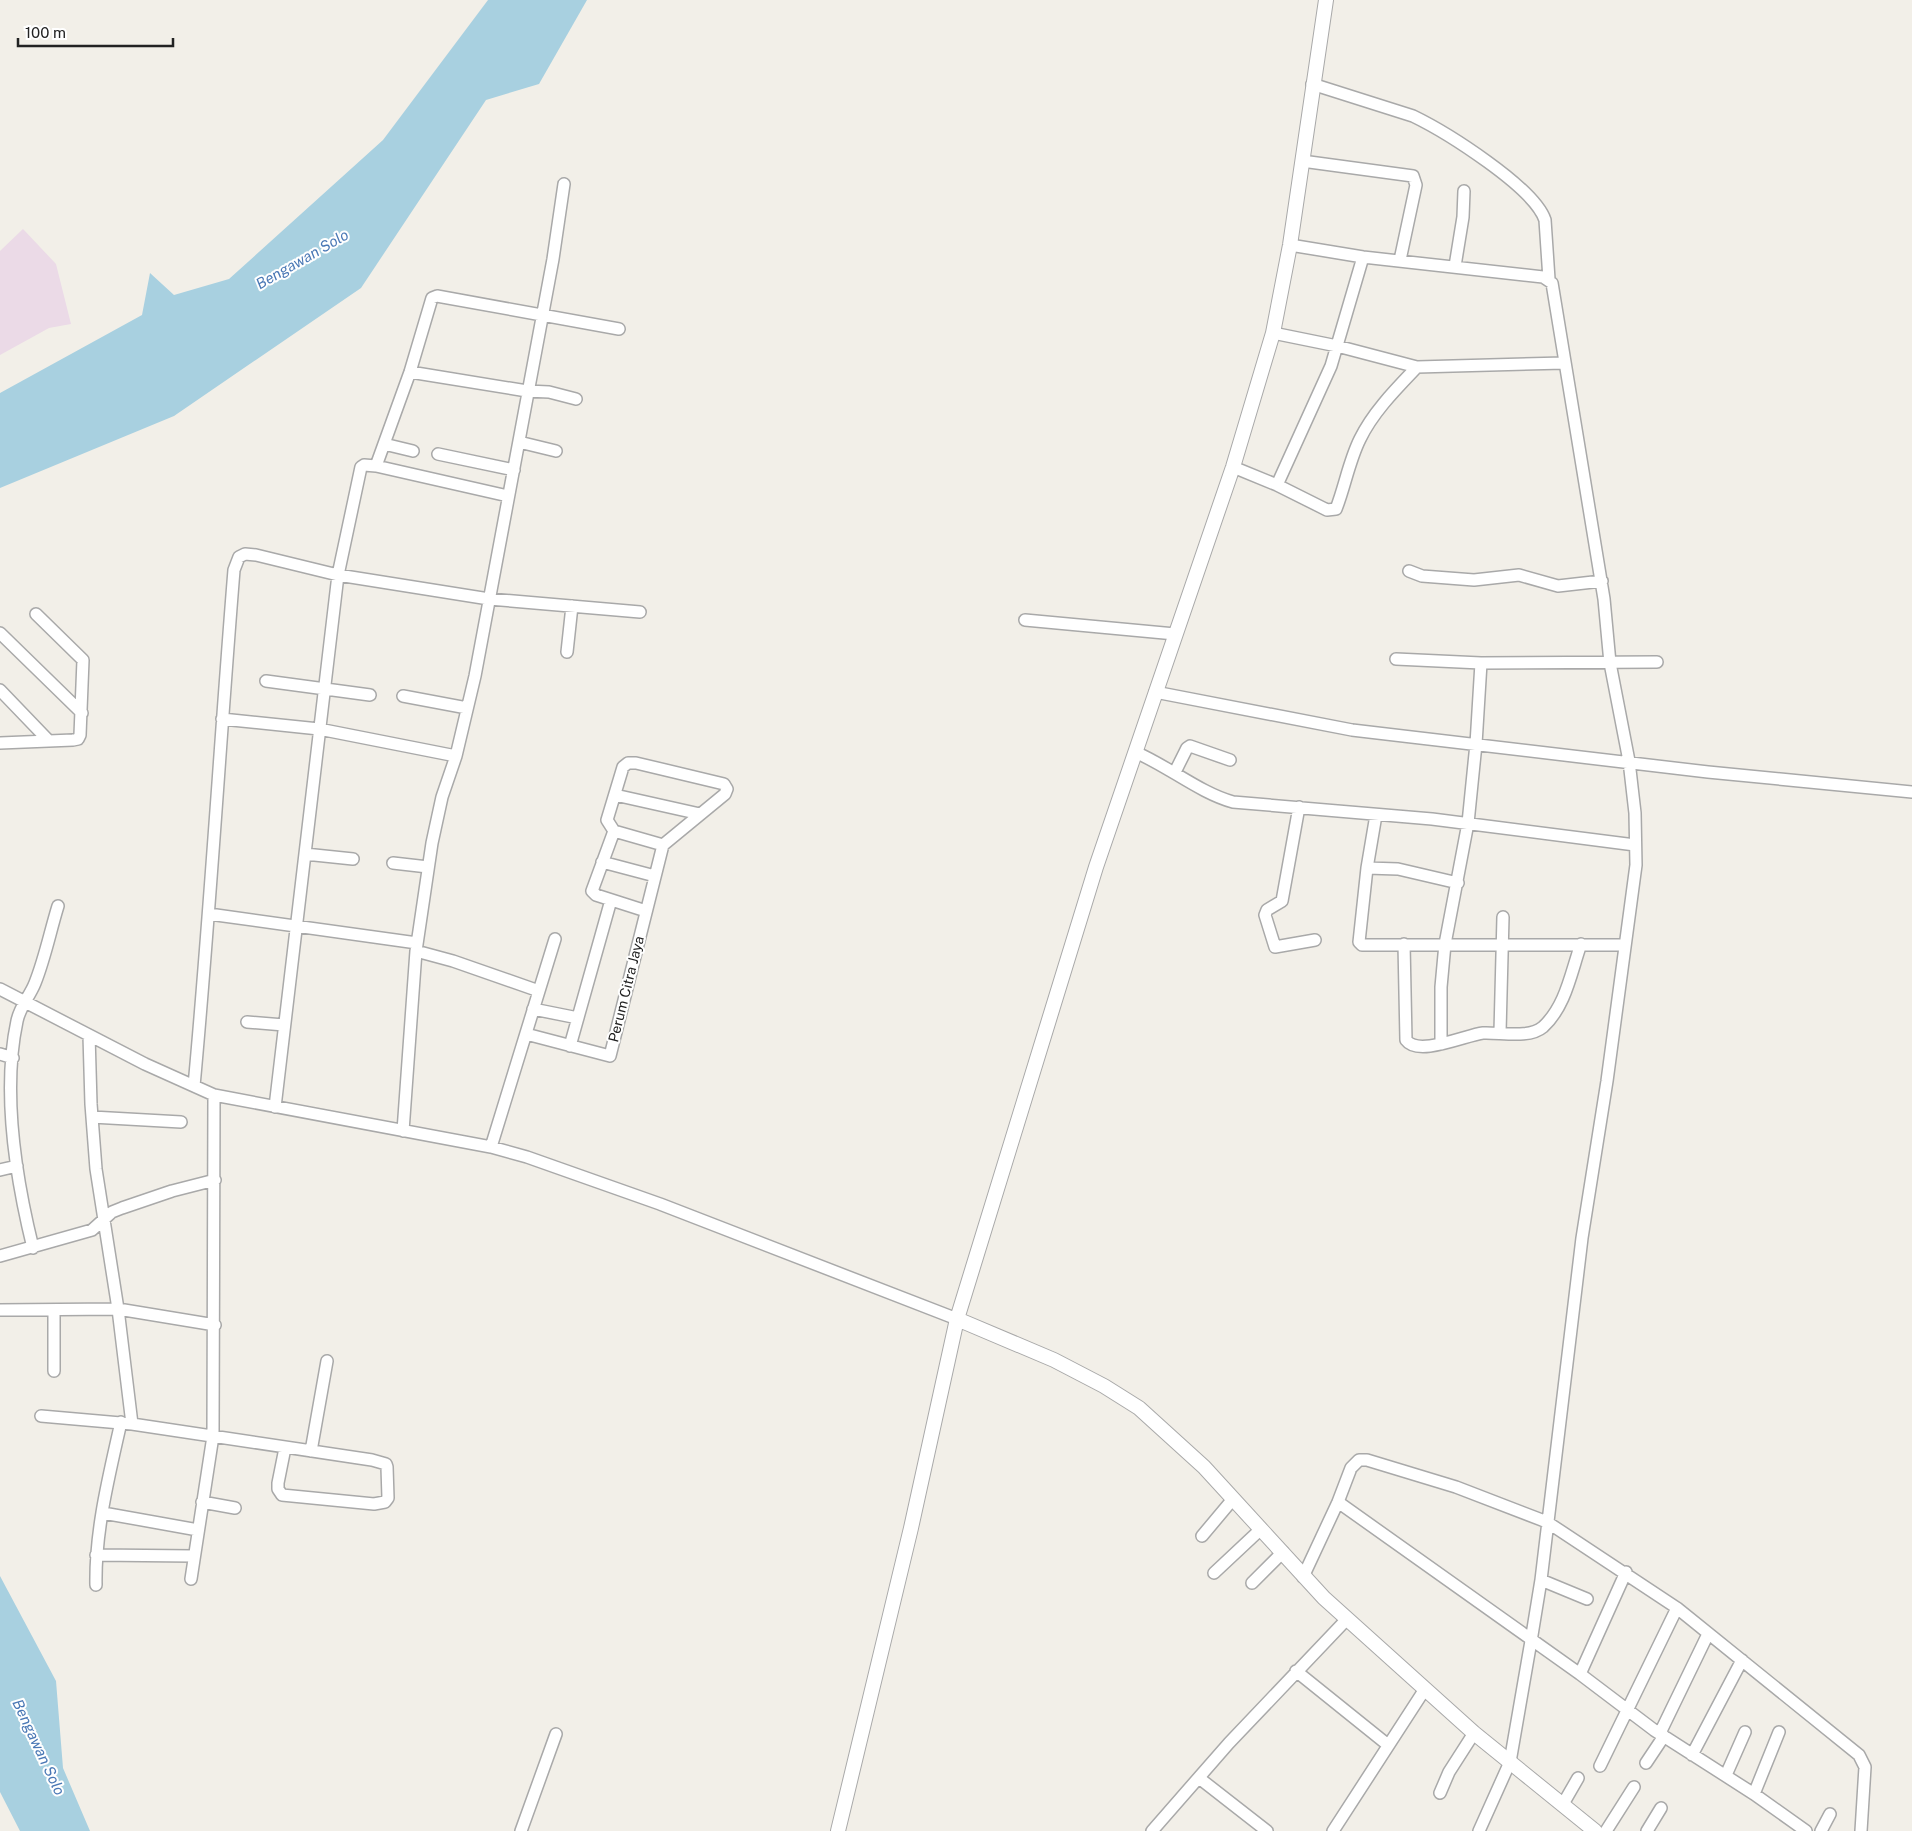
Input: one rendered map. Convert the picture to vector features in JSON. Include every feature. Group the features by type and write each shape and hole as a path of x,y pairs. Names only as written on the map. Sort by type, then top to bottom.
{"street":[{"path":"838,1831 911,1528 957,1319 1063,972 1155,692 1233,467 1273,333 1290,245 1312,84 1326,0"},
{"path":"1312,84 1413,116 1426,122 1459,141 1528,195 1542,211 1545,220 1549,279 1554,290 1564,363 1602,581 1610,663 1630,761 1635,813 1635,878 1607,1081 1582,1238 1532,1641 1510,1762 1479,1831"},
{"path":"1302,161 1413,176 1416,185 1400,260"},
{"path":"403,1131 416,947 428,867 442,797 456,756 475,676 542,316 564,184"},
{"path":"1455,266 1464,191"},
{"path":"1290,245 1364,257 1455,266 1549,279"},
{"path":"1278,484 1331,366 1364,257"},
{"path":"376,466 410,372 431,299 434,296 619,329"},
{"path":"1273,333 1337,346 1417,367 1564,363"},
{"path":"1233,467 1278,484 1327,510 1336,508 1354,454 1364,431 1383,404 1417,367"},
{"path":"410,372 527,391 549,392 576,399"},
{"path":"519,442 556,451"},
{"path":"384,444 413,451"},
{"path":"438,454 514,470"},
{"path":"275,1107 338,575 361,467 364,465 376,466 508,496"},
{"path":"194,1086 209,914 234,570 239,557 245,554 256,555 338,575 489,599 640,612"},
{"path":"1409,571 1422,576 1474,580 1524,576 1558,586 1602,581"},
{"path":"567,652 572,606"},
{"path":"0,743 78,739 80,735 83,660 36,614"},
{"path":"1025,620 1175,634"},
{"path":"0,633 82,713"},
{"path":"1396,659 1481,664 1657,662"},
{"path":"1441,1044 1441,987 1445,944 1468,823 1476,744 1481,664"},
{"path":"266,681 370,695"},
{"path":"0,690 49,741"},
{"path":"1155,692 1352,730 1630,761 1708,772 1912,792"},
{"path":"404,696 466,708"},
{"path":"222,719 319,729 456,756"},
{"path":"1175,772 1187,748 1190,746 1230,760"},
{"path":"1135,752 1175,772 1223,800 1468,823 1520,832 1635,845"},
{"path":"636,762 724,784 727,789 725,794 700,814 663,846 614,831 607,820 623,767 628,763 636,762"},
{"path":"615,795 700,814"},
{"path":"1299,807 1282,901 1267,910 1265,915 1275,947 1315,940"},
{"path":"1376,815 1358,942 1362,945 1502,943 1625,945"},
{"path":"614,831 592,891 596,895 646,911"},
{"name":"Perum Citra Jaya","path":"526,1034 610,1056 663,846"},
{"path":"305,854 353,859"},
{"path":"602,862 655,876"},
{"path":"393,863 428,867"},
{"path":"1367,868 1398,869 1458,883"},
{"path":"570,1046 611,900"},
{"path":"33,1248 16,1166 11,1093 13,1058 16,1021 24,1001 34,986 58,906"},
{"path":"209,914 296,926 416,947 538,991"},
{"path":"1500,1032 1503,917"},
{"path":"491,1147 555,939"},
{"path":"1404,944 1407,1042 1417,1045 1441,1044 1476,1034 1500,1032 1532,1033 1541,1029 1549,1021 1566,991 1581,944"},
{"path":"0,989 89,1035 214,1095 491,1147 527,1157 660,1204 957,1319 1054,1360 1104,1386 1139,1408 1204,1468 1283,1552 1303,1577 1346,1619 1474,1733 1595,1831"},
{"path":"533,1009 578,1018"},
{"path":"246,1022 284,1026"},
{"path":"89,1035 92,1117 103,1221 118,1309 127,1423 103,1513 96,1554 96,1586"},
{"path":"0,1054 13,1058"},
{"path":"191,1579 193,1556 213,1436 215,1326 214,1095"},
{"path":"92,1117 181,1122"},
{"path":"0,1170 16,1166"},
{"path":"1,1253 33,1248 92,1230 122,1208 172,1191 215,1180"},
{"path":"0,1310 118,1309 215,1326"},
{"path":"54,1310 54,1371"},
{"path":"311,1451 327,1361"},
{"path":"41,1416 127,1423 372,1460 386,1464 388,1472 388,1498 385,1502 374,1504 282,1495 278,1489 278,1483 285,1448"},
{"path":"1303,1577 1338,1502 1353,1464 1359,1460 1367,1460 1456,1486 1547,1522 1626,1572 1677,1608 1862,1759 1865,1773 1861,1831"},
{"path":"1202,1536 1233,1499"},
{"path":"202,1502 235,1508"},
{"path":"1338,1502 1692,1756 1726,1775 1806,1831"},
{"path":"103,1513 198,1530"},
{"path":"1214,1573 1261,1529"},
{"path":"1252,1583 1283,1552"},
{"path":"96,1554 193,1556"},
{"path":"1580,1674 1626,1572"},
{"path":"1541,1580 1587,1599"},
{"path":"1600,1766 1677,1608"},
{"path":"1152,1831 1296,1671 1346,1619"},
{"path":"1646,1763 1662,1734 1708,1634"},
{"path":"1692,1756 1742,1660"},
{"path":"1296,1671 1388,1745"},
{"path":"1333,1831 1425,1689"},
{"path":"1726,1775 1745,1732"},
{"path":"1754,1794 1779,1732"},
{"path":"1440,1793 1449,1772 1474,1733"},
{"path":"521,1831 556,1734"},
{"path":"1199,1778 1262,1830"},
{"path":"1564,1804 1578,1778"},
{"path":"1606,1831 1634,1787"},
{"path":"1647,1831 1661,1808"},
{"path":"1821,1831 1830,1814"}],"shaded area":[{"path":"23,229 56,264 71,324 49,328 0,355 0,251"}],"water":[{"name":"Bengawan Solo","path":"488,0 587,0 539,84 486,100 361,288 174,416 0,488 0,393 142,315 150,273 174,295 229,279 383,140"},
{"name":"Bengawan Solo","path":"0,1576 56,1681 63,1768 90,1831 20,1831 0,1792"}]}
